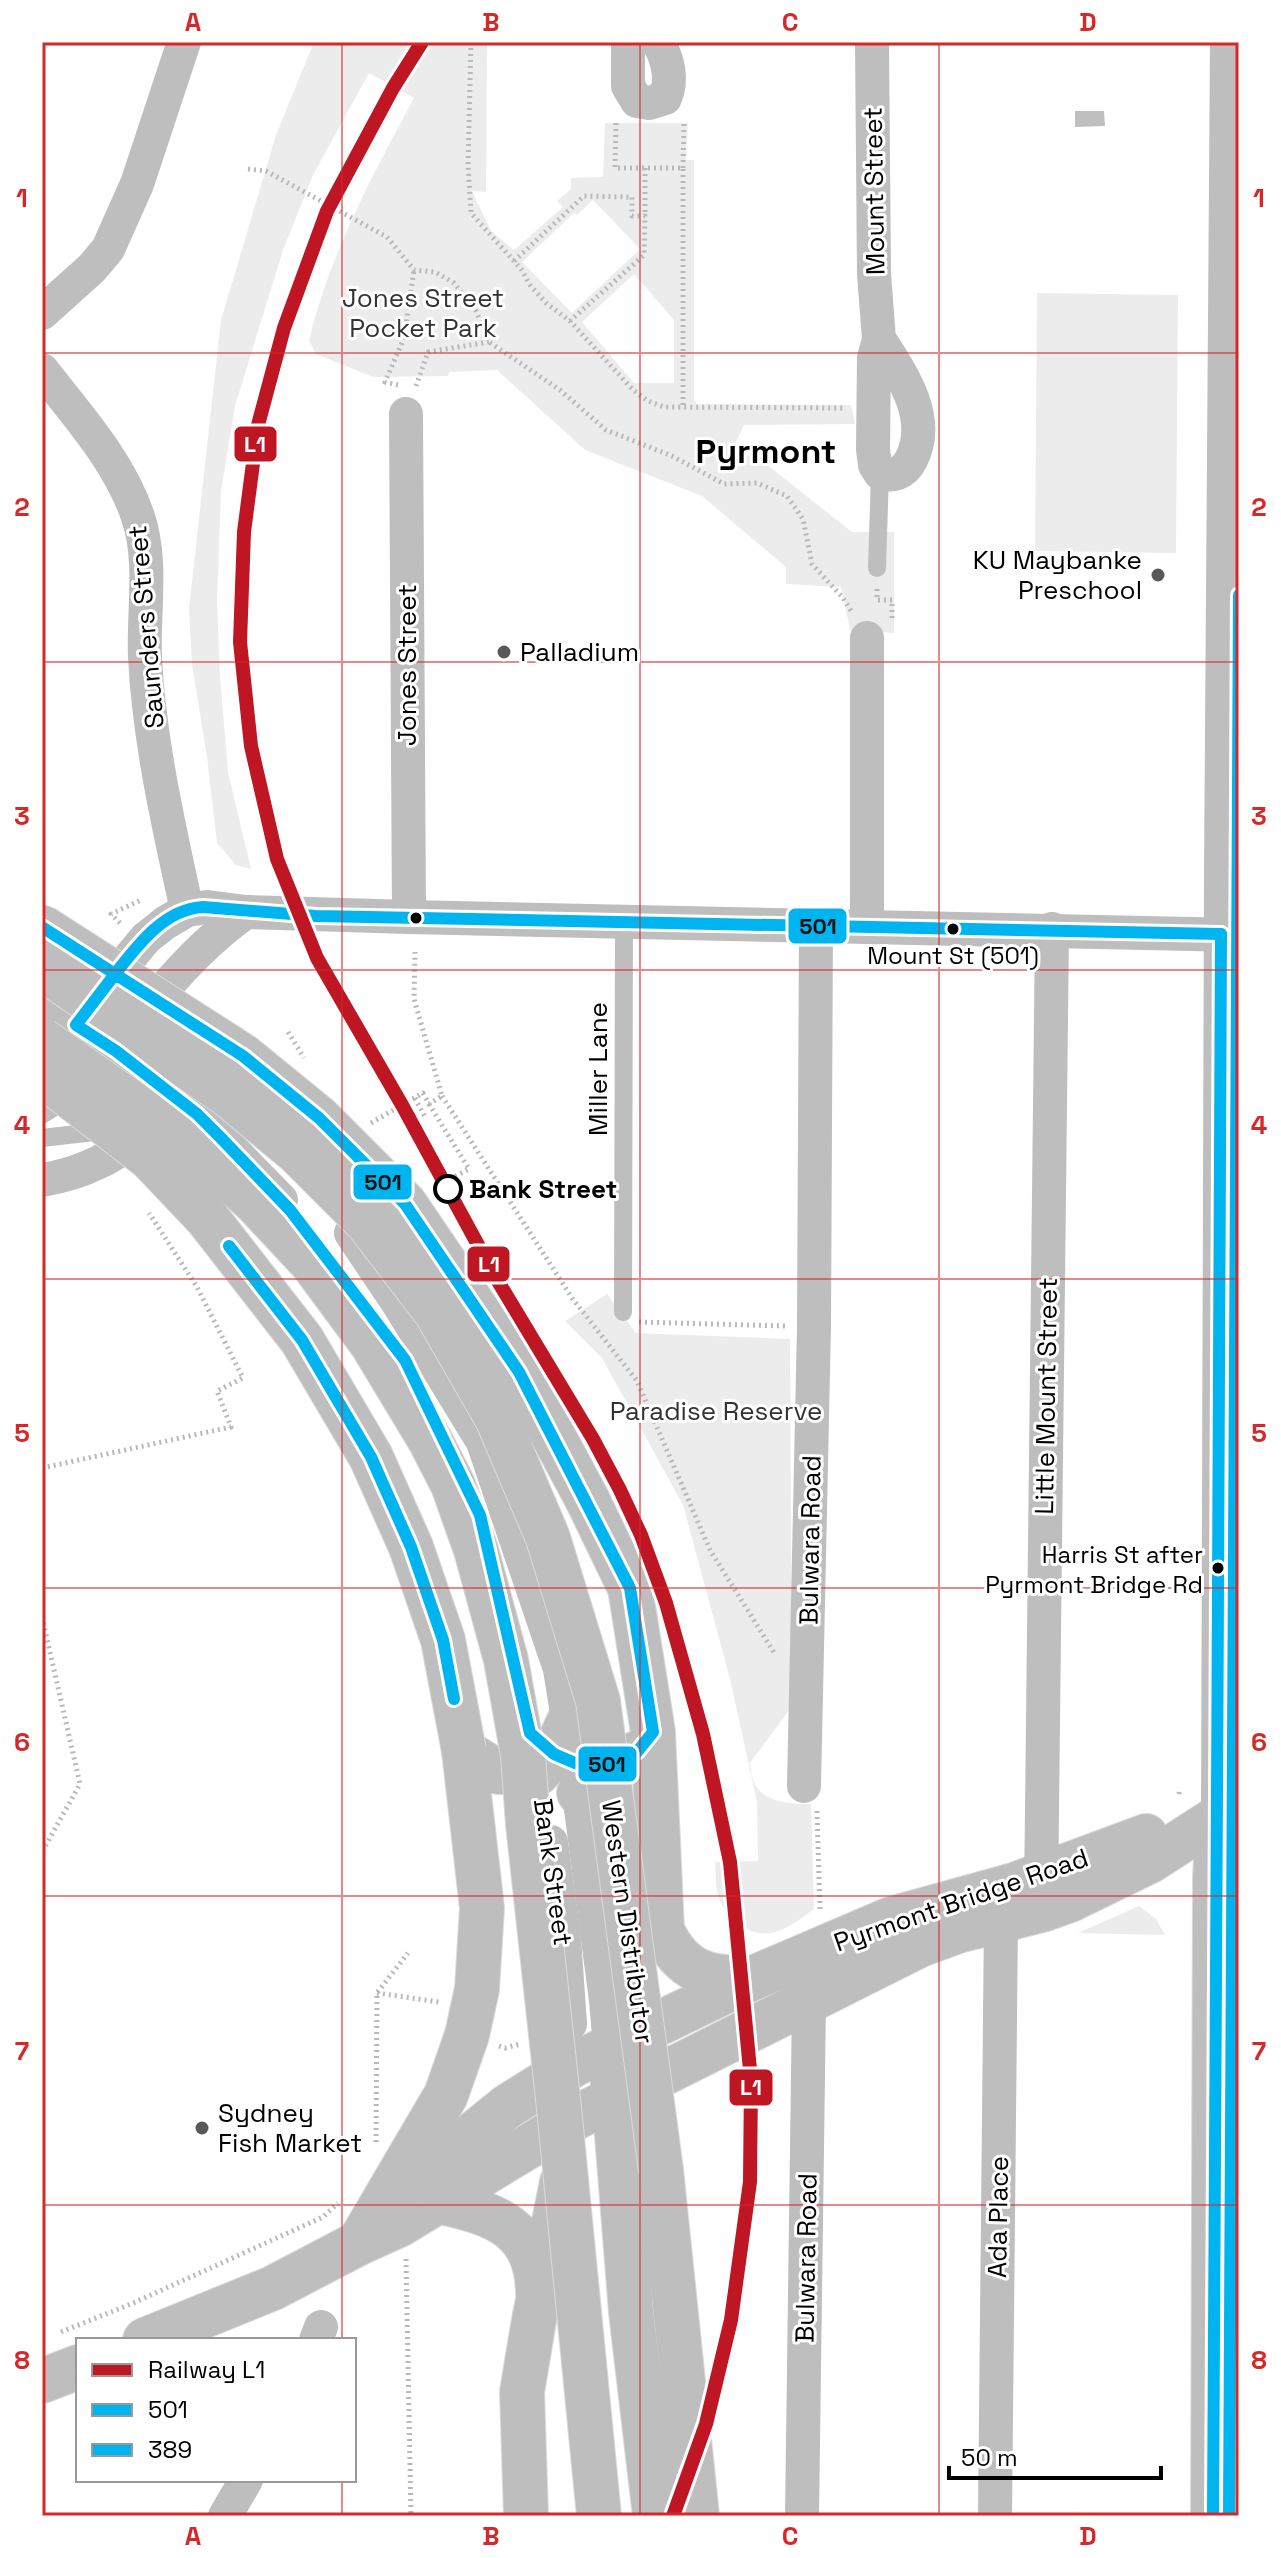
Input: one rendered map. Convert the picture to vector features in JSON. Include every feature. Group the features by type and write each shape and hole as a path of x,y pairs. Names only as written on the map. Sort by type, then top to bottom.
{"main road":[{"path":"42,929 243,1056 319,1118 405,1204 460,1281 519,1372 587,1499 630,1588 653,1732 662,1930 682,1961 696,1970 713,1977 753,1978"},
{"name":"Western Distributor","path":"42,967 227,1094 297,1152 367,1222 436,1312 497,1418 520,1471 548,1538 598,1701 668,2224 697,2516"},
{"path":"59,1032 256,1203 312,1263 372,1344 453,1485 476,1550 506,1660 523,1755 599,2516"},
{"path":"42,1075 150,1158 207,1218 302,1340 371,1457 411,1547 443,1640 545,1764"},
{"path":"545,1764 637,1752 653,1732"},
{"path":"359,2243 446,2095 467,2035 477,1989 482,1908 545,1764"},
{"path":"1213,2516 1215,1879 1228,1810"},
{"name":"Pyrmont Bridge Road","path":"359,2243 472,2135 508,2106 592,2055 753,1978 891,1919 1027,1902 1103,1885 1150,1861 1228,1810"},
{"name":"Pyrmont Bridge Road","path":"150,2338 273,2288 441,2202 595,2107 920,1945 1027,1902"},
{"path":"592,2055 595,2107 631,2312 655,2516"},
{"path":"526,2516 522,2392 538,2298 595,2107"},
{"path":"441,2202 476,2209 501,2219 528,2245 537,2269 538,2298"},
{"path":"42,2381 66,2351"}],"street":[{"path":"42,313 92,268 108,249 137,184 184,42"},
{"path":"628,42 628,86 637,101 649,103 665,98 669,87 669,72 658,42"},
{"name":"Mount Street","path":"872,42 874,274 879,339 874,358 873,449 875,465 880,473 889,475 901,473 908,466 914,454 918,426 914,401 905,380 879,339"},
{"path":"1227,42 1230,934 1228,1810"},
{"name":"Saunders Street","path":"42,370 119,474 139,519 144,551 148,688 158,763 187,910"},
{"name":"Jones Street","path":"406,414 409,917"},
{"path":"867,925 879,632"},
{"path":"59,1032 105,988 146,938 187,910 207,907 246,912 409,917 1230,934"},
{"path":"116,1051 167,984 207,942 246,912"},
{"name":"Bulwara Road","path":"804,1786 814,1326 816,925"},
{"name":"Bank Street","path":"42,929 105,988 145,1012 225,1072 277,1124 398,1303 483,1442 560,1669 545,1764"},
{"name":"Little Mount Street","path":"1027,1902 1052,929"},
{"name":"Bank Street","path":"42,993 59,1032 116,1051 184,1104 220,1137 290,1210 405,1360 480,1515 545,1764 564,1938 592,2055"},
{"path":"42,1180 114,1157 225,1072"},
{"name":"Ada Place","path":"995,2516 1027,1902"},
{"name":"Bulwara Road","path":"802,2516 809,2001"},
{"path":"225,2516 245,2482"}],"lane":[{"name":"Mount Street","path":"877,568 880,473"},
{"name":"Miller Lane","path":"623,1312 624,921"},
{"path":"42,1115 84,1088 116,1051"},
{"path":"42,1138 77,1132 151,1128"}],"path":[{"path":"471,42 468,165 471,213 546,303 570,321 633,390 648,401 664,407 874,408"},
{"path":"683,115 683,406"},
{"path":"616,119 615,168 683,168"},
{"path":"570,321 644,255 645,168"},
{"path":"248,169 266,171 387,237 414,270 404,338 385,382 405,387 417,386 428,352 489,342"},
{"path":"514,261 584,196 632,197 632,216 645,216"},
{"path":"414,270 435,272 454,283 476,311 489,342 560,390 606,430 672,456 724,484 757,483 787,496 803,519 812,564 879,632 892,600 877,600 877,568"},
{"path":"123,926 111,914 154,893"},
{"path":"415,952 414,999 442,1096 572,1298 637,1381 710,1550 807,1705"},
{"path":"363,1127 423,1093 469,1169 450,1179"},
{"path":"429,1104 442,1096"},
{"path":"415,1098 426,1119"},
{"path":"42,1468 231,1427 217,1391 243,1378 197,1287 148,1210"},
{"path":"623,1312 642,1324 814,1326"},
{"path":"42,1617 80,1784 42,1852"},
{"path":"804,1786 817,1802 820,1910"},
{"path":"376,2155 377,1993 408,1953"},
{"path":"377,1993 450,2004"},
{"path":"84,2338 131,2304 323,2217 344,2198"},
{"path":"406,2246 411,2516"}],"green space":[{"name":"Jones Street Pocket Park","path":"314,42 487,42 486,192 472,191 491,231 514,250 563,207 557,201 571,189 571,178 603,177 605,123 688,123 686,160 694,160 694,399 697,404 851,405 855,424 744,425 732,451 761,460 852,532 894,532 894,633 850,630 841,587 786,584 786,567 702,496 585,450 497,370 449,372 448,376 373,377 316,354 309,341 328,278 368,186 414,98 369,73 313,175 283,250 235,406 221,491 217,599 228,772 251,869 236,865 217,843 192,664 189,609 221,320 276,135","holes":["593,200 640,249 572,313 522,262 574,213 577,215","634,274 674,320 674,383 634,383 582,322"]},
{"path":"1037,293 1178,295 1176,553 1035,551"},
{"name":"Paradise Reserve","path":"607,1294 636,1333 790,1339 792,1706 750,1763 753,1780 764,1794 779,1801 811,1804 814,1909 776,1932 756,1932 735,1921 722,1906 717,1890 715,1862 758,1861 757,1802 730,1679 683,1505 602,1358 565,1321"},
{"path":"1139,1906 1156,1919 1165,1935 1078,1933"}],"shaded area":[{"path":"1075,111 1104,111 1105,126 1075,127"}],"rail line":[{"name":"L1","path":"422,42 393,88 327,211 284,328 258,425 244,532 240,642 251,746 277,859 317,958 402,1105 496,1278 593,1439 620,1490 641,1535 666,1603 703,1734 730,1862 751,2080 750,2182 731,2320 706,2424 673,2516"}],"transit line":[{"name":"389","path":"1229,2516 1239,595"},
{"name":"501","path":"115,974 142,941 164,922 176,914 203,907 316,916 1221,934"},
{"name":"501","path":"42,927 115,974"},
{"name":"501","path":"1213,2516 1221,934"},
{"name":"501","path":"115,974 243,1056 319,1118 405,1204 519,1372 630,1588 653,1732 637,1752 600,1767 575,1763 554,1754 530,1733 480,1515 405,1360 290,1210 220,1137 197,1114 116,1051 76,1025 115,974"},
{"name":"501","path":"229,1246 302,1340 371,1457 411,1547 443,1640 454,1699"}],"place":[{"name":"KU Maybanke Preschool","path":"1158,575"},
{"name":"Palladium","path":"504,652"},
{"name":"Mount St (501)","path":"953,929"},
{"name":"Bank Street","path":"448,1189"},
{"name":"Harris St after Pyrmont Bridge Rd","path":"1218,1568"},
{"name":"Sydney Fish Market","path":"202,2128"}],"district":[{"name":"Pyrmont","path":"766,451"}]}
